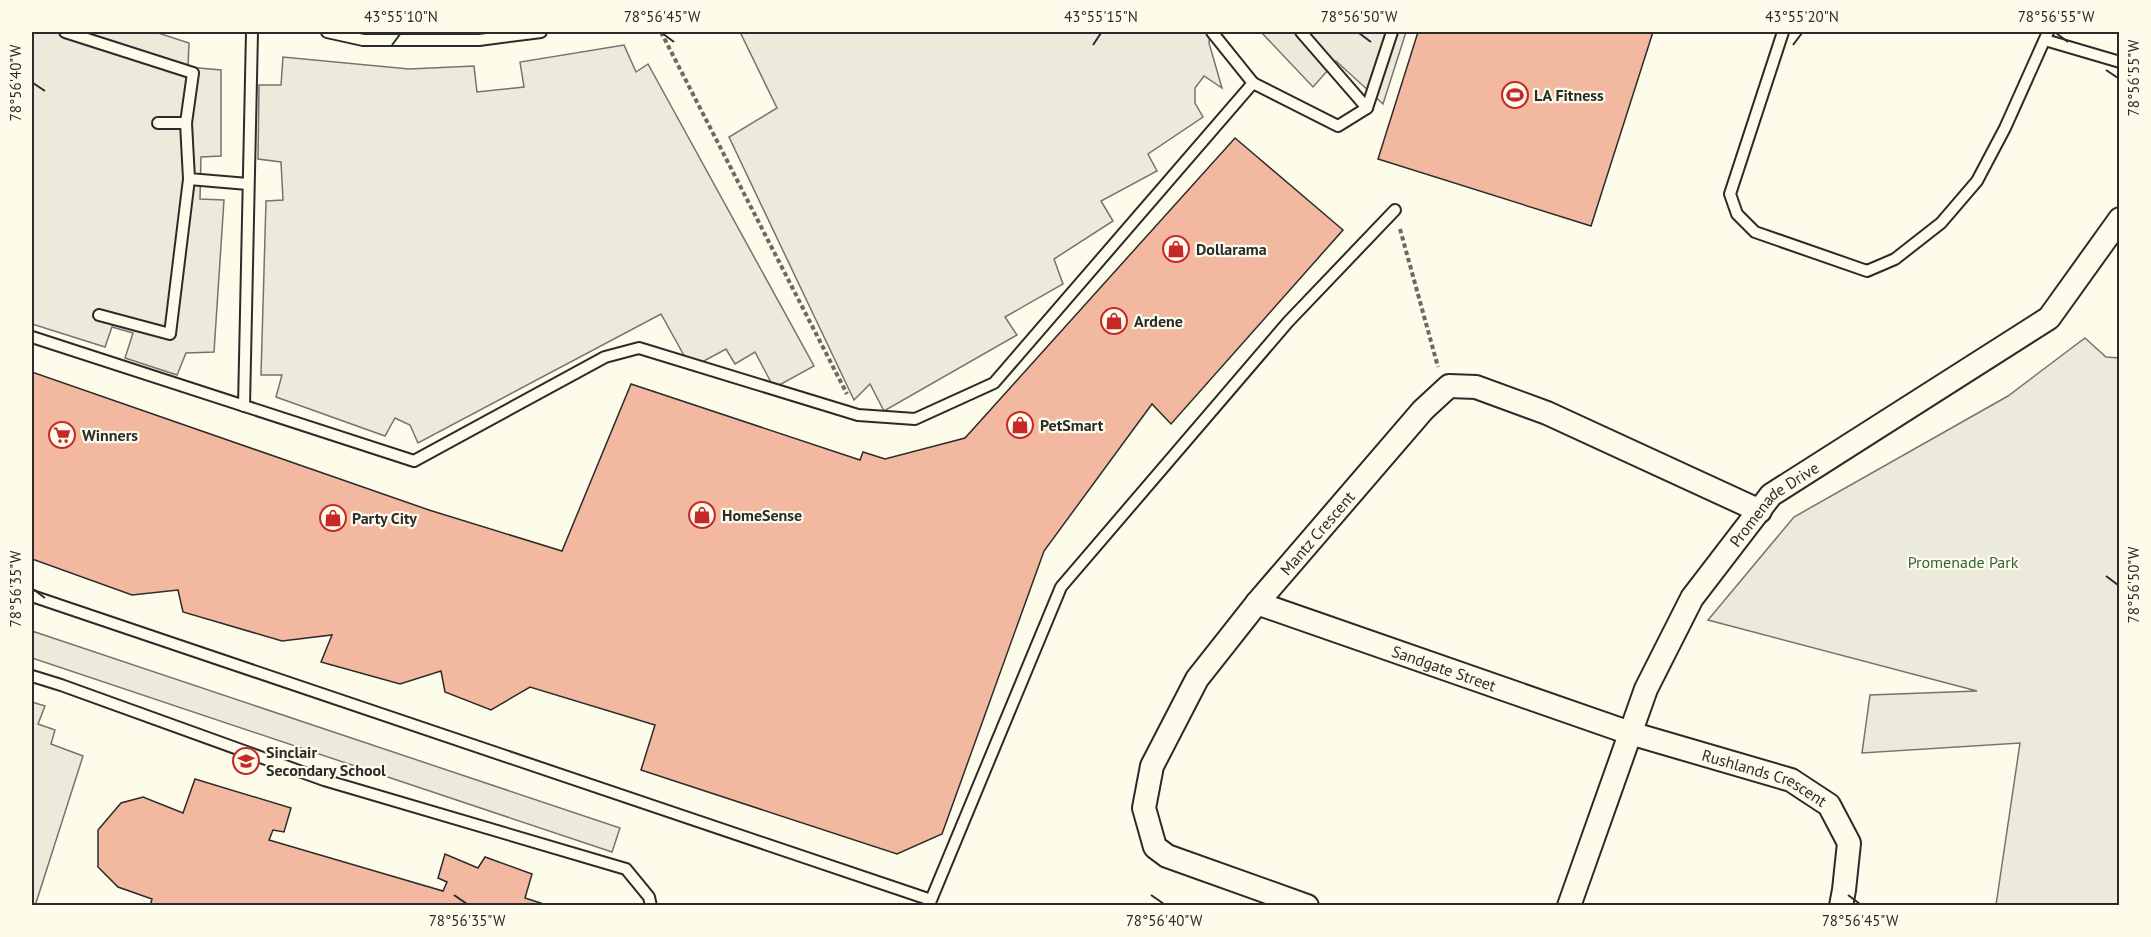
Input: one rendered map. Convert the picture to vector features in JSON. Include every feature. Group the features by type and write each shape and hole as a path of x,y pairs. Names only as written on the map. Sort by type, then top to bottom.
{"street":[{"name":"Promenade Drive","path":"1569,906 1646,689 1692,598 1771,495 2049,318 2120,219"},
{"path":"1444,391 1449,386 1476,387 1547,413 1760,511"},
{"name":"Mantz Crescent","path":"1307,906 1167,856 1155,847 1144,808 1152,766 1197,678 1257,603 1423,410 1444,391"},
{"name":"Sandgate Street","path":"1257,603 1630,733"},
{"name":"Rushlands Crescent","path":"1630,733 1791,780 1829,805 1849,843 1841,906"}],"lane":[{"path":"65,32 193,73 186,123 189,179 170,334 99,315"},
{"path":"244,406 252,32"},
{"path":"327,32 363,40 468,40 541,32"},
{"path":"1212,32 1253,83 1338,126 1367,108 1392,32"},
{"path":"1301,32 1367,108"},
{"path":"1784,32 1730,194 1737,214 1755,232 1867,271 1895,259 1941,223 1977,181 2047,36 2120,62"},
{"path":"32,338 414,460 605,357 639,348 858,416 915,419 994,383 1253,83"},
{"path":"158,123 186,123"},
{"path":"189,179 248,184"},
{"path":"32,596 931,900 1061,587 1288,322 1395,210"},
{"path":"32,676 324,780 627,869 649,897 651,906"}],"path":[{"path":"662,32 858,416"},
{"path":"1395,210 1444,391"}],"green space":[{"name":"Promenade Park","path":"2085,338 2106,357 2119,358 2119,905 1996,905 2020,743 1862,753 1870,695 1977,691 1708,620 1794,517 2008,396"}],"shaded area":[{"path":"32,32 155,32 189,43 188,67 221,70 221,156 201,157 200,199 224,200 214,352 186,353 177,375 125,358 133,333 112,327 105,347 32,324"},
{"path":"740,32 1210,32 1209,43 1222,88 1204,76 1195,88 1195,103 1203,117 1148,154 1157,171 1101,201 1113,221 1054,259 1063,284 1005,317 1017,335 884,411 870,384 854,400 729,137 777,108"},
{"path":"1261,32 1406,32 1383,104 1336,61 1313,87"},
{"path":"624,45 636,72 648,64 814,366 774,388 755,352 735,364 726,349 691,368 661,314 418,443 410,425 395,418 385,436 276,397 282,375 261,375 266,201 283,200 281,162 258,159 259,85 281,85 283,57 409,69 474,66 477,92 524,87 520,62"},
{"path":"32,631 620,828 612,852 32,658"},
{"path":"32,702 45,706 38,724 55,730 51,744 83,756 35,906 32,905"}],"building":[{"name":"LA Fitness","path":"1418,32 1653,32 1591,226 1378,159"},
{"path":"1235,138 1343,230 1171,424 1152,404 1044,551 942,834 897,854 641,770 655,725 530,687 491,710 445,692 441,671 400,684 321,662 332,635 282,641 183,612 178,590 132,595 32,559 32,372 429,510 562,551 631,384 860,460 863,452 885,459 965,438"},
{"name":"Sinclair Secondary School","path":"195,779 291,808 284,832 273,830 269,840 443,891 447,882 438,878 445,854 478,868 485,857 532,874 525,898 550,906 150,906 152,899 118,887 98,867 98,830 121,803 143,797 183,813"}],"place":[{"name":"LA Fitness","path":"1515,95"},
{"name":"Dollarama","path":"1176,249"},
{"name":"Ardene","path":"1114,321"},
{"name":"PetSmart","path":"1020,425"},
{"name":"Winners","path":"62,435"},
{"name":"HomeSense","path":"702,515"},
{"name":"Party City","path":"333,518"},
{"name":"Sinclair Secondary School","path":"246,761"}]}
